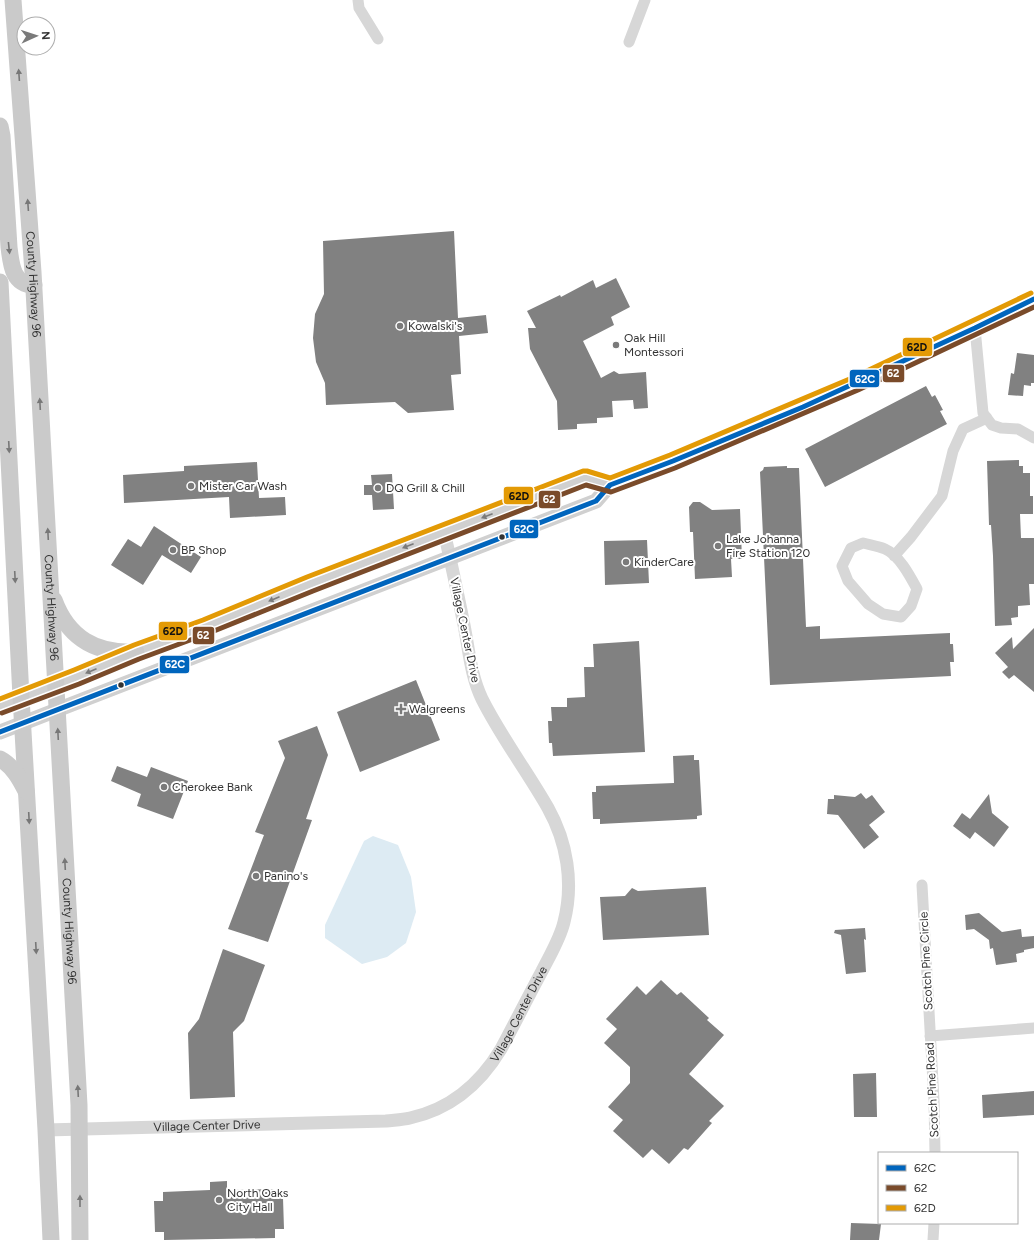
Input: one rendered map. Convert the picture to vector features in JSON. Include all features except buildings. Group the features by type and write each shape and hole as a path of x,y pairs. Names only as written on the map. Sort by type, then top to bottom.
{"main road":[{"name":"County Highway 96","path":"13,0 34,285 51,593 80,1130 80,1240"},
{"path":"0,126 2,136 8,247 15,274 20,282 27,285 34,285"},
{"path":"0,282 51,1240"},
{"path":"0,732 596,501 610,485 673,461 803,407 975,328 1034,299"},
{"path":"0,706 136,652 206,627 310,584 586,478 610,485"},
{"path":"51,593 61,616 79,637 90,644 104,649 119,652 136,652"},
{"path":"0,759 20,778 28,794"}],"street":[{"path":"358,0 359,8 378,39"},
{"path":"629,42 645,0"},
{"path":"975,328 983,413 992,425 1001,428 1018,429 1034,438"},
{"path":"894,556 942,496 953,451 963,429 987,418"},
{"name":"Village Center Drive","path":"46,1130 386,1121 409,1119 430,1113 465,1093 479,1080 491,1065 501,1049 556,944 564,923 568,904 568,872 563,842 556,823 492,718 475,681 468,654 464,622 444,532"},
{"path":"863,543 885,549 894,556 910,574 917,589 911,606 901,617 883,614 868,604 848,582 842,566 851,548 863,543"},
{"name":"Scotch Pine Circle","path":"922,885 930,1036"},
{"name":"Scotch Pine Road","path":"935,1152 930,1036 1034,1028"},
{"path":"933,1240 934,1224"}],"shaded area":[{"path":"373,836 398,845 411,877 416,912 406,943 387,957 362,964 325,938 325,925 364,841"}],"transit line":[{"name":"62D","path":"0,699 134,645 203,620 307,577 583,471 610,478 670,455 852,378 1031,293"},
{"name":"62C","path":"0,732 596,501 610,485 673,461 803,407 975,328 1034,299"},
{"name":"62","path":"2,713 586,485 611,492 675,468 858,390 1034,307"}],"place":[{"name":"Kowalski's","path":"400,326"},
{"name":"Oak Hill Montessori","path":"616,345"},
{"name":"Mister Car Wash","path":"191,486"},
{"name":"DQ Grill & Chill","path":"378,488"},
{"name":"Lake Johanna Fire Station 120","path":"718,546"},
{"name":"BP Shop","path":"173,550"},
{"name":"KinderCare","path":"626,562"},
{"name":"Walgreens","path":"401,709"},
{"name":"Cherokee Bank","path":"164,787"},
{"name":"Panino's","path":"256,876"},
{"name":"North Oaks City Hall","path":"219,1200"}]}
